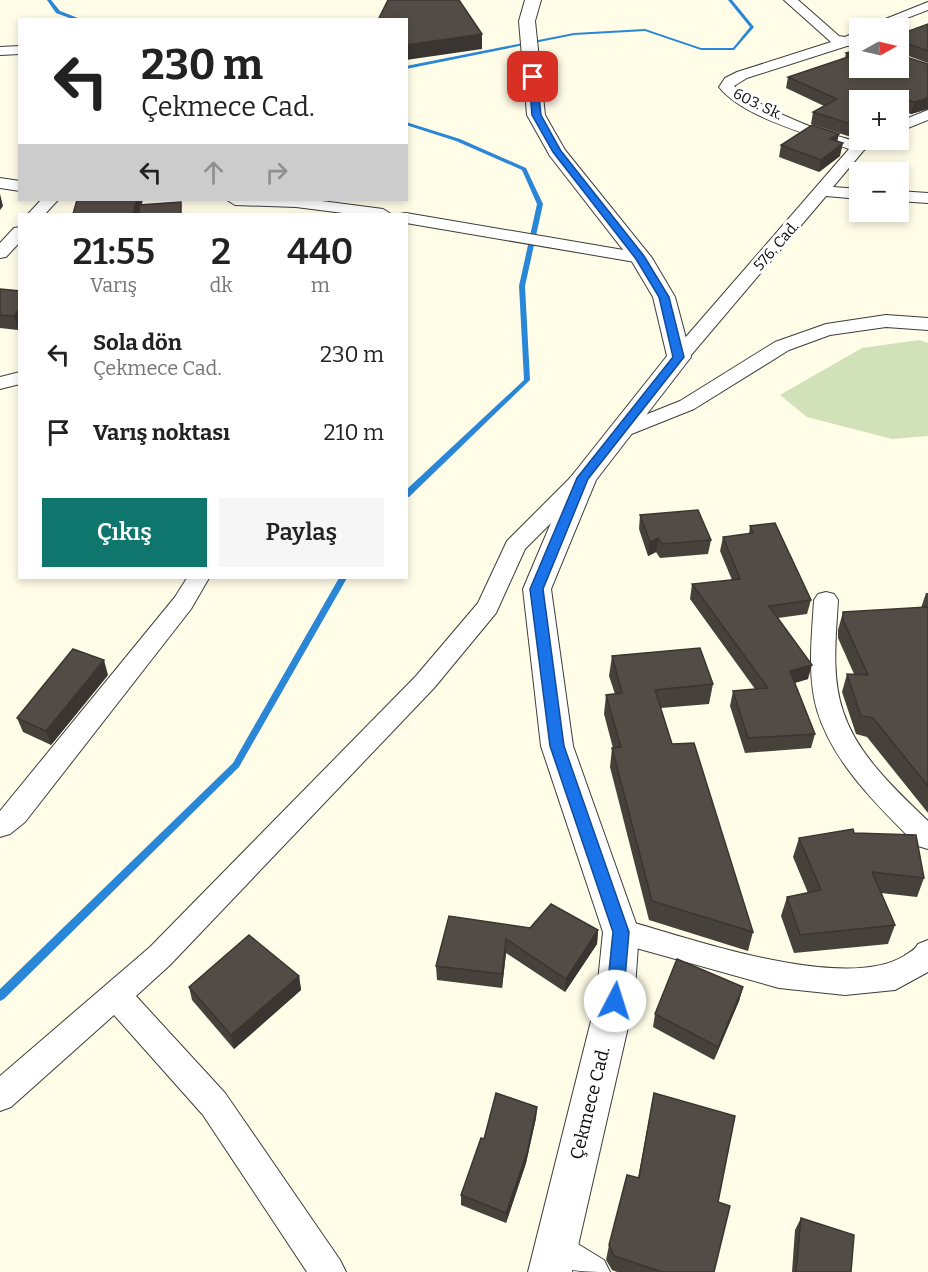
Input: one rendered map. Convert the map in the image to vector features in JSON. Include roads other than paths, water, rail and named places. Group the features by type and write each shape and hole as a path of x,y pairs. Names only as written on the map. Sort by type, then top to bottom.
{"street":[{"path":"533,0 527,21 536,115 557,152 641,258 664,297 679,357"},
{"path":"790,0 835,39 849,40"},
{"path":"896,18 928,6"},
{"name":"603. Sk.","path":"849,42 742,75 730,81 726,87 731,94 759,107 849,143"},
{"path":"0,51 18,50"},
{"path":"909,123 928,114"},
{"name":"576. Cad.","path":"679,357 823,192 856,150"},
{"path":"0,183 18,186"},
{"path":"823,192 849,193"},
{"path":"909,197 928,198"},
{"path":"37,213 49,201"},
{"path":"247,201 373,213"},
{"path":"408,218 480,228 641,258"},
{"path":"0,253 18,234"},
{"path":"622,431 687,405 782,346 826,330 886,321 928,324"},
{"name":"Çekmece Cad.","path":"552,1260 615,1001 621,932 557,746 537,589 583,478 679,357"},
{"path":"0,383 18,378"},
{"path":"0,1096 116,995 224,893 425,682 488,606 515,546 583,478"},
{"path":"0,826 22,805 183,603 197,579"},
{"path":"826,600 824,636 826,687 834,723 878,788 928,838"},
{"path":"621,932 779,975 845,982 895,978 928,956"},
{"path":"116,995 214,1104 328,1272"},
{"path":"552,1260 592,1272"}],"waterway":[{"path":"49,0 58,12 75,18"},
{"path":"408,68 574,34 645,30 701,49 734,49 752,27 730,0"},
{"path":"408,124 458,140 524,169 540,204 522,286 527,380 408,493"},
{"path":"0,996 236,765 342,579"}]}
